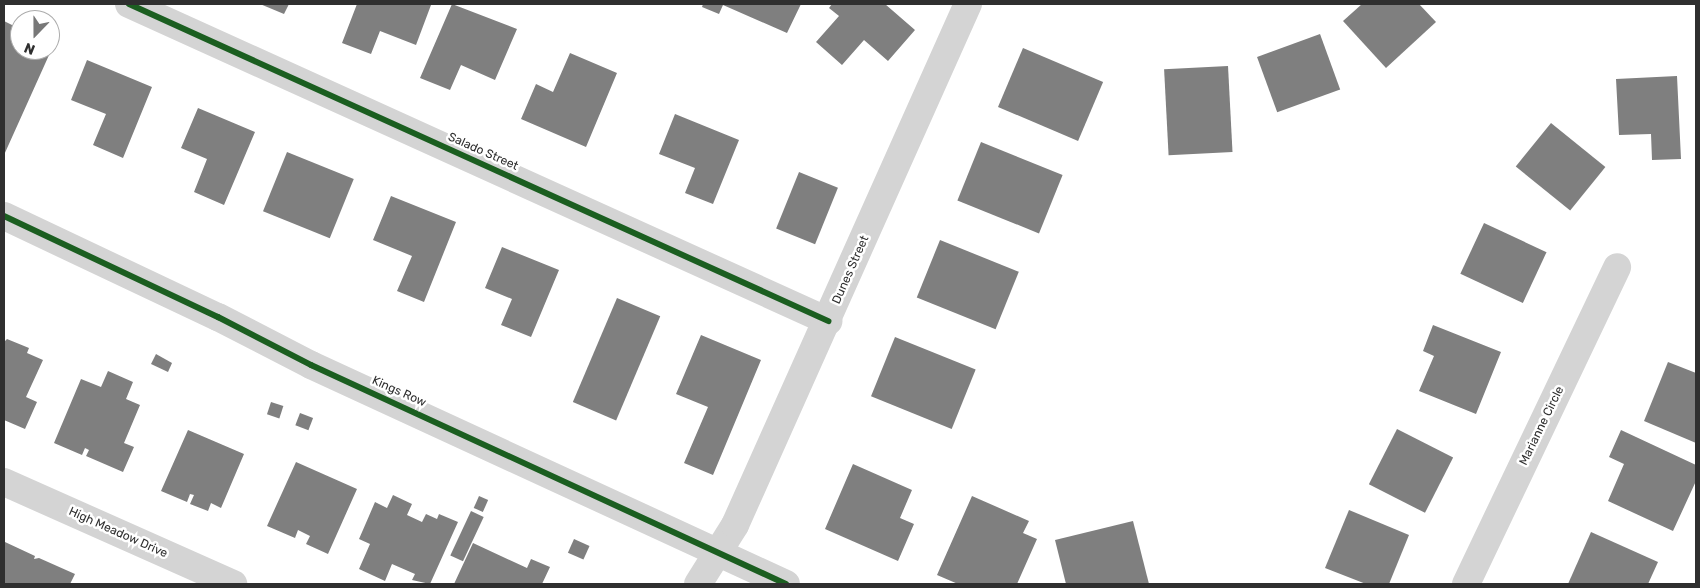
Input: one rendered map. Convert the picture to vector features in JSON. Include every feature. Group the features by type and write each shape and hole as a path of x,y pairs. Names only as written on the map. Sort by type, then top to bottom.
{"street":[{"name":"Salado Street","path":"129,4 828,321"},
{"name":"Dunes Street","path":"698,584 735,525 828,321 968,4"},
{"name":"Kings Row","path":"4,216 218,317 311,365 718,550 786,584"},
{"name":"Marianne Circle","path":"1466,584 1618,267"},
{"name":"High Meadow Drive","path":"4,482 233,584"}],"building":[{"path":"260,4 289,4 284,14"},
{"path":"357,4 431,5 416,45 380,31 371,54 342,43"},
{"path":"452,4 517,29 495,80 461,65 450,90 420,78"},
{"path":"703,4 801,4 787,33 723,5 719,14 702,7"},
{"path":"832,4 885,4 915,30 888,61 864,40 842,65 816,42 839,16 829,8"},
{"path":"1362,4 1419,4 1436,22 1386,68 1343,21"},
{"path":"4,21 10,24 10,60 47,60 4,155"},
{"path":"1320,34 1340,89 1277,112 1257,57"},
{"path":"1023,48 1103,82 1078,141 998,107"},
{"path":"570,53 617,73 586,147 521,119 536,84 553,92"},
{"path":"87,60 152,87 123,158 93,145 106,114 71,100"},
{"path":"1228,66 1233,152 1169,155 1164,69"},
{"path":"1677,76 1681,159 1652,160 1651,134 1619,135 1616,79"},
{"path":"198,108 255,132 224,205 194,192 207,159 181,148"},
{"path":"675,114 739,140 713,204 685,193 695,168 659,154"},
{"path":"1551,123 1605,167 1570,211 1516,167"},
{"path":"981,142 1063,175 1039,233 957,200"},
{"path":"287,152 354,179 330,238 263,211"},
{"path":"799,172 838,188 815,244 776,229"},
{"path":"391,196 456,222 424,302 397,291 412,256 373,240"},
{"path":"1484,223 1547,252 1523,303 1460,274"},
{"path":"940,240 1019,272 996,329 917,297"},
{"path":"502,247 559,270 531,337 501,325 512,299 485,288"},
{"path":"617,298 660,316 616,420 573,402"},
{"path":"1433,325 1501,352 1476,414 1419,391 1434,356 1423,351"},
{"path":"701,335 761,360 713,475 684,463 708,407 676,394"},
{"path":"895,337 976,370 952,429 871,396"},
{"path":"7,339 29,348 27,353 43,360 26,397 37,402 25,429 4,420 4,342"},
{"path":"156,354 172,363 168,372 151,364"},
{"path":"1668,362 1696,373 1696,443 1644,421"},
{"path":"108,371 133,382 126,399 140,405 124,443 134,447 123,472 86,456 89,450 85,448 82,455 54,443 81,379 101,387"},
{"path":"271,402 283,406 279,418 267,414"},
{"path":"300,413 313,418 308,430 295,425"},
{"path":"1397,429 1453,458 1425,513 1369,484"},
{"path":"188,430 244,454 221,508 211,503 208,511 190,504 194,495 190,494 187,502 161,491"},
{"path":"1621,430 1696,465 1696,481 1673,531 1608,501 1624,464 1609,457"},
{"path":"296,462 357,489 328,554 306,544 310,536 298,530 295,538 267,526"},
{"path":"853,464 912,490 900,518 914,524 898,561 825,529"},
{"path":"393,495 412,504 407,515 422,522 426,514 437,519 439,514 458,522 430,584 412,580 415,574 392,564 385,581 359,569 370,544 359,539 375,502 387,508"},
{"path":"479,496 488,500 483,512 474,508"},
{"path":"972,496 1029,521 1023,533 1037,539 1017,584 958,584 937,575"},
{"path":"1349,510 1409,535 1389,584 1366,584 1325,568"},
{"path":"471,511 484,517 463,561 450,555"},
{"path":"1133,521 1149,584 1066,584 1055,540"},
{"path":"1591,532 1658,562 1648,584 1568,584"},
{"path":"574,539 590,546 583,560 568,553"},
{"path":"5,542 35,556 34,559 39,558 75,574 70,584 4,584"},
{"path":"473,543 527,568 531,559 550,567 542,584 454,584"}],"cycle path":[{"path":"129,4 828,321"},
{"path":"4,216 218,317 311,365 786,584"}]}
